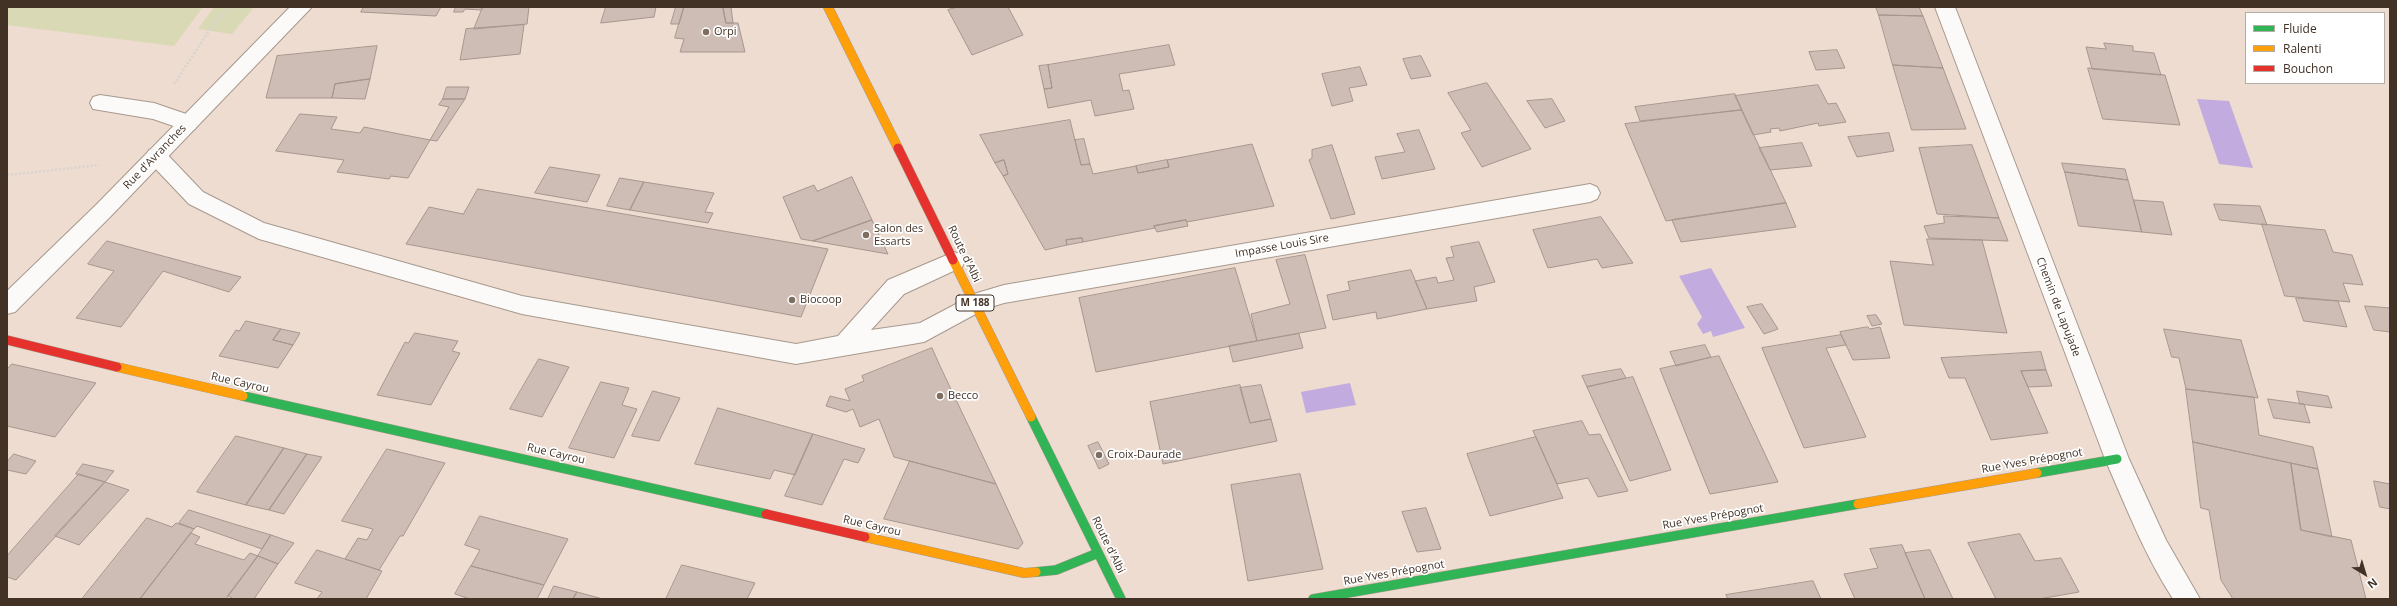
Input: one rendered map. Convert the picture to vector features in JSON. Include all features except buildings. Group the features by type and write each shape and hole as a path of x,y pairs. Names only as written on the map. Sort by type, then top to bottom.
{"street":[{"name":"Rue d'Avranches","path":"7,305 149,164 302,7"},
{"name":"Route d'Albi","path":"828,7 1121,599"},
{"name":"Chemin de Lapujade","path":"1945,7 2117,459 2148,531 2174,580 2188,599"},
{"path":"100,103 154,111 188,123"},
{"name":"Impasse Louis Sire","path":"149,164 196,198 259,230 522,305 796,354 845,344 924,332 975,303 1004,294 1590,193"},
{"path":"845,344 896,287 954,261"},
{"name":"Rue Cayrou","path":"7,340 76,358 1024,573 1056,570 1098,553"},
{"name":"Rue Yves Prépognot","path":"1313,599 2117,459"}],"path":[{"path":"7,175 104,165 149,164"}],"green space":[{"path":"7,7 203,7 174,46 7,25"},
{"path":"214,7 254,7 232,34 198,29"}],"shaded area":[{"path":"2197,99 2229,101 2253,168 2219,164"},
{"path":"1711,268 1745,328 1713,337 1711,331 1703,334 1697,324 1702,317 1679,276"},
{"path":"1350,383 1356,405 1306,413 1301,392"}],"traffic: fast":[{"path":"243,396 766,514"},
{"path":"1031,417 1121,599"},
{"path":"2037,473 2117,459"},
{"path":"1313,599 1858,504"},
{"path":"1036,572 1056,570 1098,553"}],"traffic: slow":[{"path":"828,7 898,148"},
{"path":"953,260 1031,417"},
{"path":"117,367 243,396"},
{"path":"1858,504 2037,473"},
{"path":"865,537 1024,573 1036,572"}],"traffic: jam":[{"path":"898,148 953,260"},
{"path":"7,340 117,367"},
{"path":"766,514 865,537"}],"place":[{"name":"Orpi","path":"706,32"},
{"name":"Salon des Essarts","path":"866,235"},
{"name":"Biocoop","path":"792,300"},
{"name":"Becco","path":"940,396"},
{"name":"Croix-Daurade","path":"1099,455"}]}
